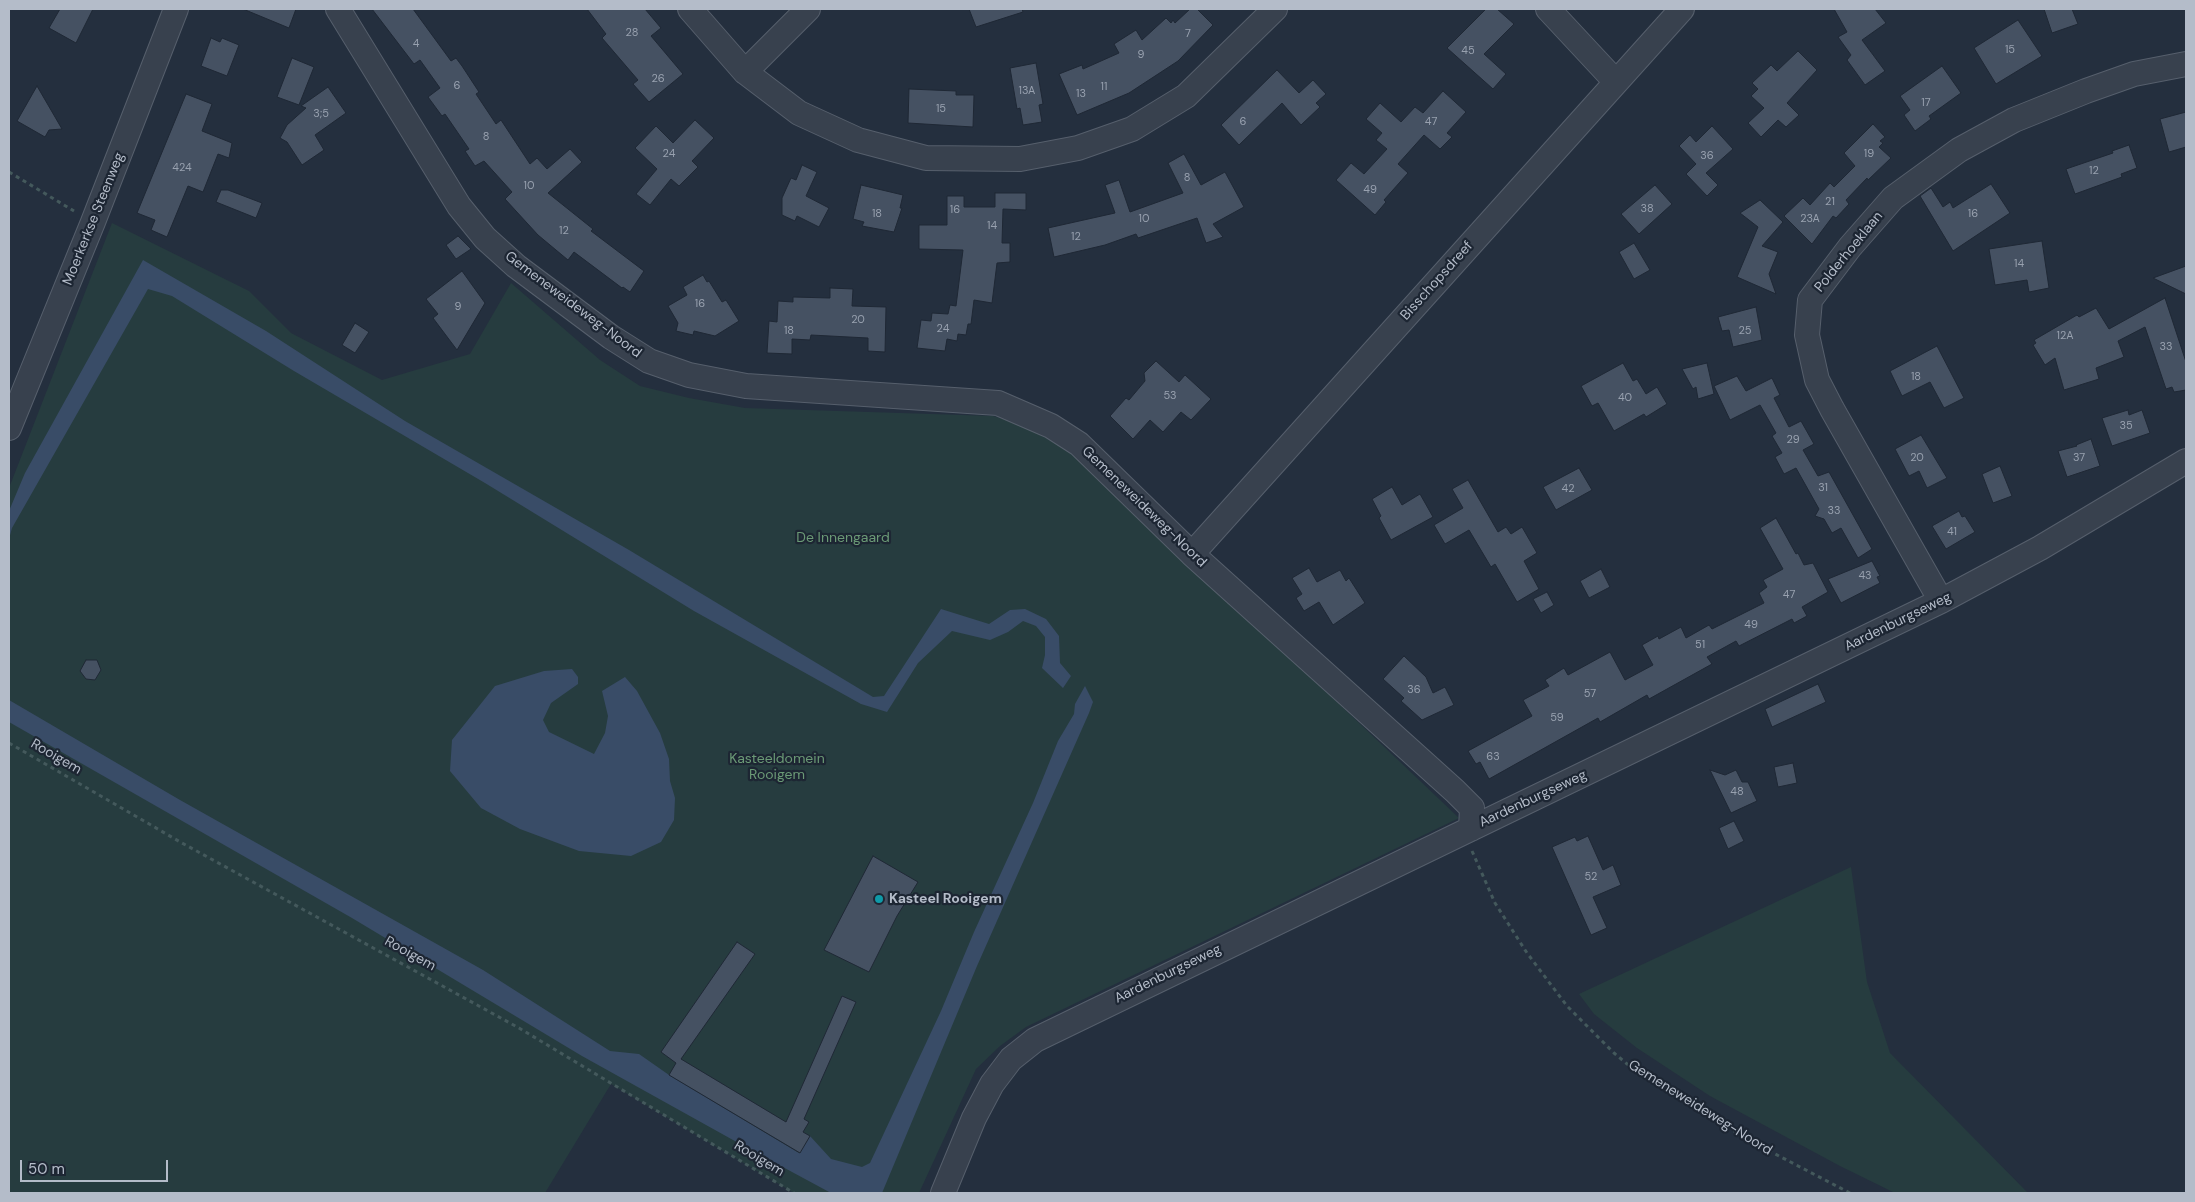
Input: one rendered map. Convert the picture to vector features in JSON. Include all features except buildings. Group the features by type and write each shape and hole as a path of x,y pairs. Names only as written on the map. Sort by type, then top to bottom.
{"street":[{"name":"Moerkerkse Steenweg","path":"9,428 93,222 176,9"},
{"name":"Gemeneweideweg-Noord","path":"338,9 459,206 486,238 516,266 611,337 649,361 689,375 746,386 998,403 1051,426 1079,444 1192,554 1455,791 1472,808 1470,829"},
{"path":"690,9 745,72 799,113 858,140 926,158 1020,159 1078,148 1132,129 1186,96 1275,9"},
{"path":"745,72 808,9"},
{"path":"1548,9 1616,82"},
{"name":"Bisschopsdreef","path":"1192,554 1682,9"},
{"name":"Polderhoeklaan","path":"1941,601 1817,380 1807,335 1810,300 1850,247 1893,198 1959,150 2014,120 2086,91 2134,74 2186,64"},
{"name":"Aardenburgseweg","path":"943,1193 974,1118 992,1084 1011,1059 1035,1040 1941,601 2040,548 2186,461"}],"path":[{"path":"9,172 78,213"},
{"name":"Rooigem","path":"9,743 182,843 519,1028 794,1193"},
{"name":"Gemeneweideweg-Noord","path":"1470,829 1469,845 1495,903 1543,975 1592,1033 1639,1074 1756,1144 1850,1193"}],"green space":[{"name":"Kasteeldomein Rooigem","path":"112,223 249,291 291,333 382,380 470,354 511,283 600,360 640,386 689,398 745,408 993,416 1020,424 1071,452 1092,469 1459,818 1026,1027 1000,1046 976,1069 919,1193 794,1193 611,1084 545,1193 9,1193 9,488"},
{"path":"1851,867 1867,982 1890,1053 2028,1193 1895,1193 1840,1166 1710,1096 1637,1048 1594,1014 1579,994"}],"water":[{"path":"143,260 266,331 405,421 629,550 873,697 884,696 941,609 989,624 1010,610 1025,609 1046,619 1059,636 1060,663 1071,676 1063,688 1042,668 1045,655 1045,637 1036,626 1023,621 1008,632 990,640 952,631 918,663 887,712 861,704 694,611 485,483 294,371 172,296 148,289 12,528 9,539 9,511 25,473"},
{"path":"572,669 578,677 578,684 551,703 543,720 549,732 594,754 605,733 608,716 602,691 625,677 637,691 660,733 669,759 670,781 675,798 674,820 661,842 631,856 579,851 520,829 481,808 450,771 452,740 495,686 544,671"},
{"path":"1085,686 1093,702 1089,713 977,966 882,1193 831,1193 742,1145 582,1056 352,918 9,722 9,700 180,800 483,970 610,1051 639,1054 669,1075 799,1153 810,1136 831,1159 862,1167 870,1163 941,1011 974,932 1033,803 1058,741 1074,714 1075,704"}],"place":[{"name":"Kasteel Rooigem","path":"879,899"}],"park label":[{"name":"De Innengaard","path":"843,538"}]}
